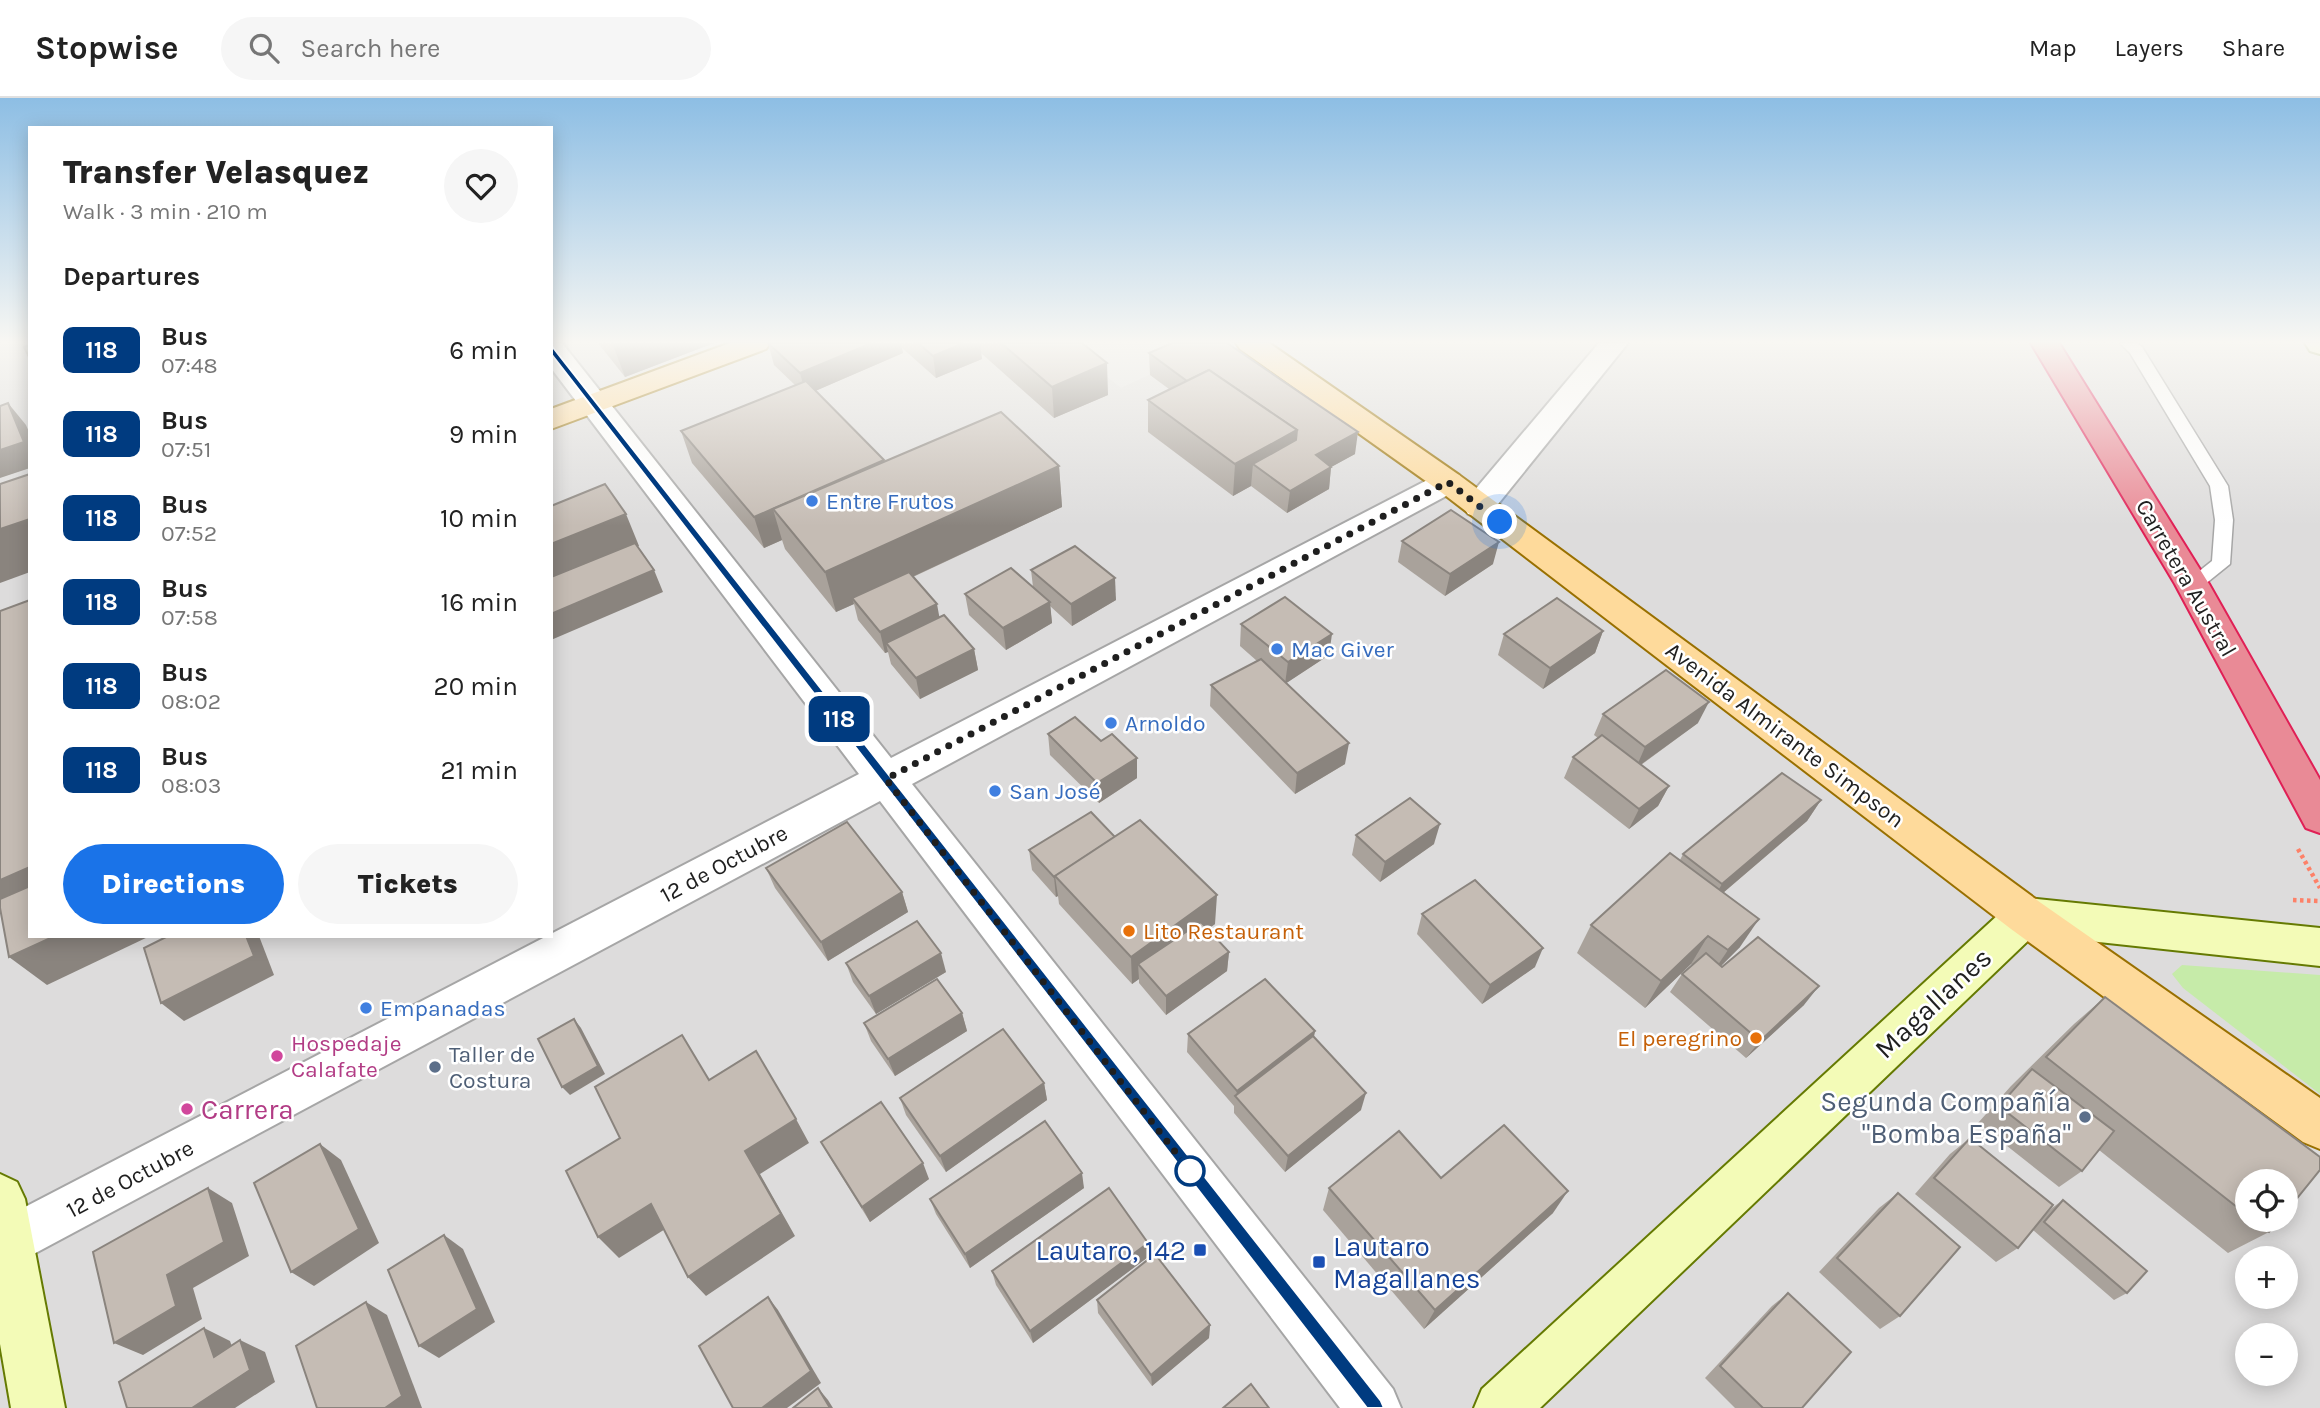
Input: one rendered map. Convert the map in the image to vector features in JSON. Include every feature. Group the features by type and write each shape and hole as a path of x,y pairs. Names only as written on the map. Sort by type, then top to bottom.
{"highway":[{"name":"Carretera Austral","path":"2082,404 2192,584 2320,817"}],"main road":[{"path":"553,419 595,404"},
{"name":"Avenida Almirante Simpson","path":"1337,404 1463,494 2026,916 2320,1126"}],"street":[{"path":"595,404 1374,1408"},
{"name":"12 de Octubre","path":"3,1230 886,779 1463,494 1553,404"},
{"path":"2026,916 2320,947"},
{"name":"Magallanes","path":"1501,1408 2026,916"},
{"path":"3,1230 38,1408"}],"lane":[{"path":"2169,404 2219,486 2224,520 2221,565 2192,584"}],"shaded area":[{"path":"0,404 28,404 28,938 553,938 553,404 2320,404 2320,1408 0,1408"}],"green space":[{"path":"2182,965 2320,975 2320,1094 2183,988 2172,974"}],"building":[{"path":"8,404 24,442 0,450 0,406"},
{"path":"748,404 829,404 884,460 754,517 681,431"},
{"path":"1154,404 1259,404 1297,430 1235,464"},
{"path":"1259,404 1317,404 1358,432 1316,455 1331,467 1290,491 1253,464 1296,440 1297,430"},
{"path":"1001,412 1059,466 825,572 773,509"},
{"path":"28,475 28,520 0,529 0,484"},
{"path":"605,484 626,514 553,543 553,505"},
{"path":"1451,510 1499,542 1450,574 1402,541"},
{"path":"635,543 654,570 553,613 553,576"},
{"path":"1075,546 1115,578 1071,604 1031,570"},
{"path":"1011,568 1050,602 1003,628 965,594"},
{"path":"909,572 937,604 880,632 852,598"},
{"path":"1285,597 1332,634 1288,662 1241,624"},
{"path":"1557,598 1603,631 1550,668 1504,634"},
{"path":"28,601 28,868 0,880 0,611"},
{"path":"944,615 974,649 916,678 886,643"},
{"path":"1261,659 1349,743 1297,773 1211,685"},
{"path":"1666,670 1709,702 1645,747 1603,714"},
{"path":"1075,717 1101,741 1112,734 1137,758 1097,783 1048,734"},
{"path":"1602,735 1669,786 1639,809 1573,757"},
{"path":"1782,773 1821,800 1722,884 1683,854"},
{"path":"1410,798 1440,824 1385,862 1356,835"},
{"path":"1091,812 1115,837 1054,877 1029,850"},
{"path":"1140,820 1217,895 1131,957 1055,876"},
{"path":"847,822 902,892 821,942 766,868"},
{"path":"1670,853 1759,919 1728,950 1708,936 1661,981 1591,925"},
{"path":"1475,880 1543,948 1490,985 1422,914"},
{"path":"28,887 28,938 51,938 9,957 0,899"},
{"path":"917,921 941,953 869,996 846,963"},
{"path":"1201,922 1229,952 1166,996 1138,964"},
{"path":"1758,937 1819,986 1760,1041 1682,974 1706,953 1722,967"},
{"path":"164,938 247,938 254,956 161,1003 144,948"},
{"path":"937,979 962,1013 888,1059 864,1023"},
{"path":"1265,979 1315,1031 1237,1091 1188,1034"},
{"path":"2105,997 2320,1157 2320,1170 2298,1197 2298,1169 2235,1169 2235,1206 2046,1057"},
{"path":"574,1019 598,1066 562,1087 538,1039"},
{"path":"1003,1029 1044,1083 940,1156 900,1098"},
{"path":"682,1035 709,1080 756,1051 796,1119 745,1151 781,1214 688,1277 651,1204 598,1237 566,1171 620,1138 595,1087"},
{"path":"1313,1036 1366,1093 1288,1156 1235,1096"},
{"path":"2032,1069 2114,1131 2082,1171 1999,1106"},
{"path":"881,1102 923,1163 862,1207 821,1142"},
{"path":"1045,1121 1082,1173 965,1254 930,1199"},
{"path":"1504,1125 1568,1191 1435,1310 1329,1188 1399,1131 1441,1178"},
{"path":"1970,1138 2053,1205 2018,1248 1934,1178"},
{"path":"320,1144 359,1229 291,1272 254,1183"},
{"path":"208,1188 224,1242 167,1275 176,1306 114,1343 93,1252"},
{"path":"1109,1188 1148,1243 1030,1331 992,1271"},
{"path":"1898,1193 1960,1247 1900,1316 1837,1258"},
{"path":"2063,1200 2147,1271 2127,1293 2044,1222"},
{"path":"444,1235 477,1309 419,1346 388,1270"},
{"path":"1155,1254 1210,1325 1151,1375 1097,1300"},
{"path":"1788,1293 1851,1352 1802,1408 1763,1408 1720,1366"},
{"path":"768,1297 811,1371 762,1408 733,1408 699,1346"},
{"path":"366,1302 402,1396 385,1408 317,1408 296,1346"},
{"path":"204,1328 214,1357 240,1340 250,1370 192,1408 127,1408 119,1382"},
{"path":"1251,1384 1269,1408 1223,1408"},
{"path":"818,1388 830,1408 793,1408"}],"bus line":[{"name":"118","path":"595,404 1374,1408"}],"place":[{"name":"Entre Frutos","path":"812,501"},
{"name":"Mac Giver","path":"1277,649"},
{"name":"Arnoldo","path":"1111,723"},
{"name":"San José","path":"995,791"},
{"name":"Lito Restaurant","path":"1129,931"},
{"name":"Empanadas","path":"366,1008"},
{"name":"El peregrino","path":"1756,1038"},
{"name":"Hospedaje Calafate","path":"277,1056"},
{"name":"Taller de Costura","path":"435,1067"},
{"name":"Carrera","path":"187,1109"},
{"name":"Segunda Compañía \"Bomba España\"","path":"2085,1117"},
{"name":"Lautaro, 142","path":"1200,1250"},
{"name":"Lautaro Magallanes","path":"1319,1262"}],"route":[{"path":"1190,1171 886,779 1448,482 1500,522"}]}
